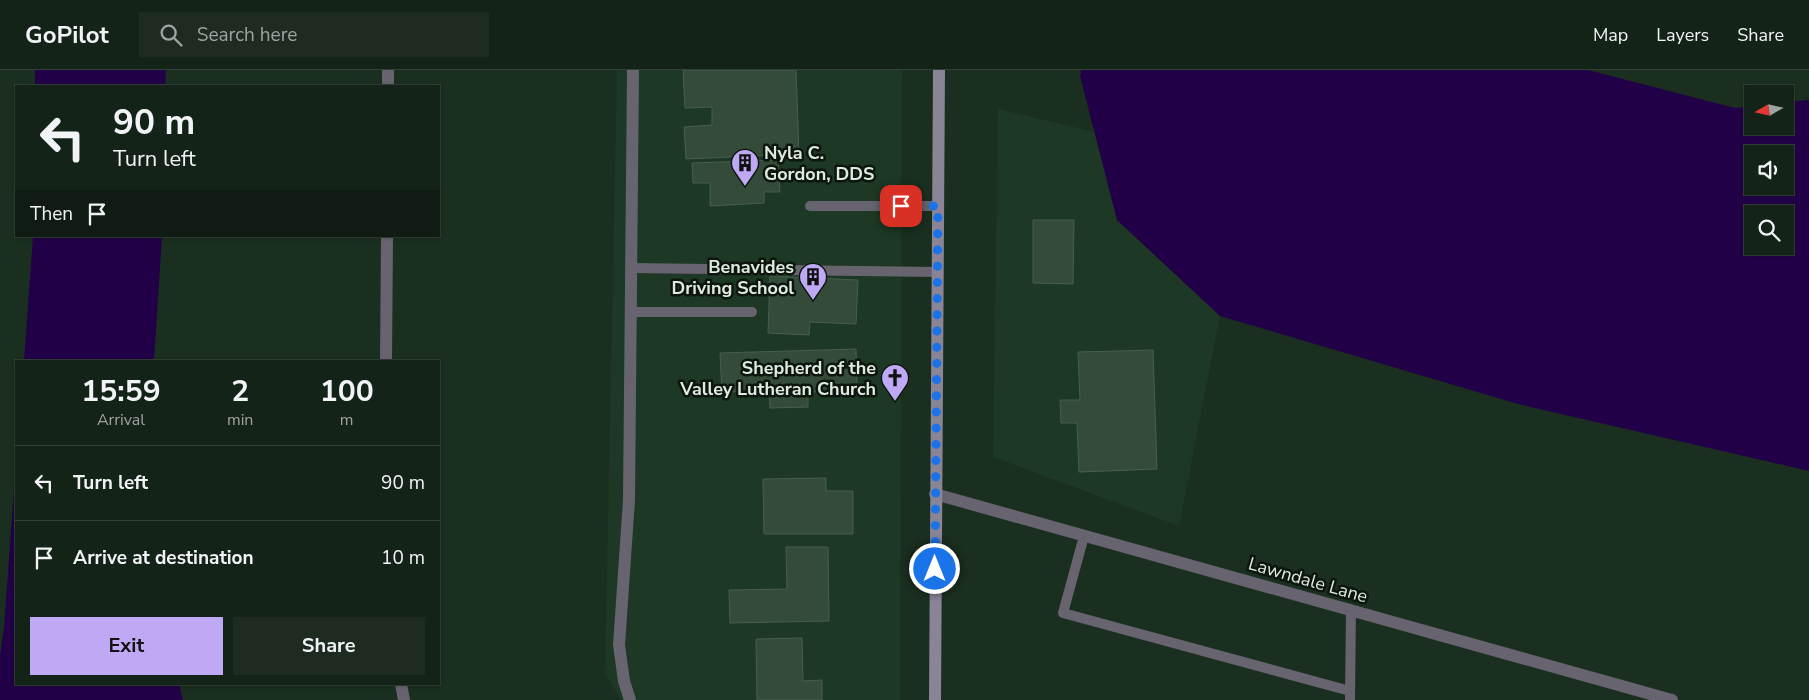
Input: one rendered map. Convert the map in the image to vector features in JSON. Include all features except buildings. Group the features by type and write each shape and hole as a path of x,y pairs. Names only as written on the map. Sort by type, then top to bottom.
{"main road":[{"path":"935,700 939,70"}],"street":[{"path":"388,70 388,85"},
{"path":"630,700 624,681 619,645 629,500 633,70"},
{"path":"386,360 387,237"},
{"name":"Lawndale Lane","path":"935,494 1672,700"},
{"path":"401,685 404,700"}],"lane":[{"path":"810,206 938,206"},
{"path":"631,268 937,272"},
{"path":"631,312 752,312"},
{"path":"1084,536 1062,613 1350,695 1350,610"}],"shaded area":[{"path":"35,70 166,70 165,85 35,85"},
{"path":"617,70 902,70 900,700 621,700 605,673"},
{"path":"1081,70 1588,70 1735,108 1744,107 1744,135 1794,135 1794,101 1809,100 1809,471 1518,404 1220,316 1117,220 1080,76"},
{"path":"998,109 1095,132 1117,220 1220,316 1179,526 993,457"},
{"path":"33,237 162,237 154,360 24,360"},
{"path":"15,475 15,685 179,685 183,700 0,700 0,655 4,628"}],"place":[{"name":"Nyla C. Gordon, DDS","path":"745,187"},
{"name":"Benavides Driving School","path":"813,301"},
{"name":"Shepherd of the Valley Lutheran Church","path":"895,402"}],"route":[{"path":"901,206 938,206 935,569"}]}
